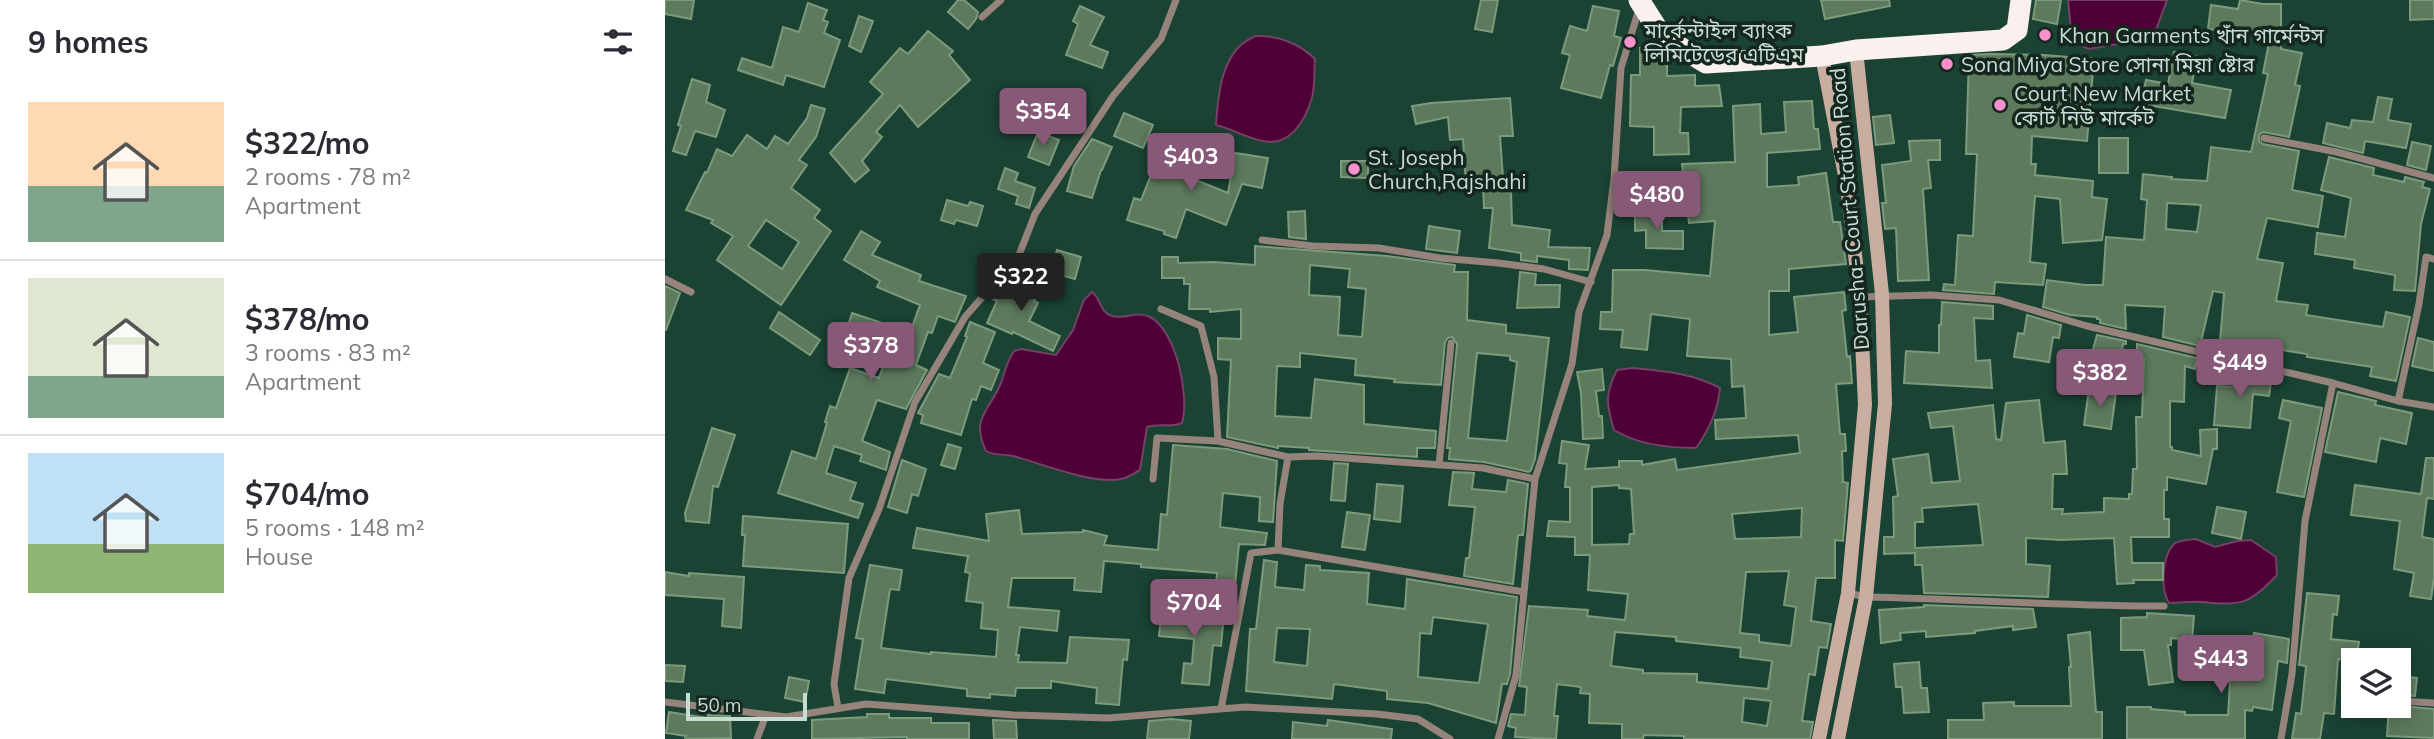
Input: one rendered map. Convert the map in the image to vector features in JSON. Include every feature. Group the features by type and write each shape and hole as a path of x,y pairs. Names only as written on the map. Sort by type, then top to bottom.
{"highway":[{"path":"1639,2 1662,36 1706,63 2003,40 2017,30 2021,0"}],"street":[{"path":"982,17 1001,0"},
{"path":"838,708 834,684 849,578 879,509 915,402 965,317 1019,255 1035,214 1113,96 1161,39 1176,0"},
{"path":"1498,739 1516,675 1535,479 1572,364 1579,312 1607,235 1614,179 1621,68 1639,2"},
{"name":"Darusha- Court Station Road","path":"1839,739 1866,597 1885,404 1882,294 1856,50"},
{"name":"Darusha- Court Station Road","path":"1819,739 1849,593 1865,405 1860,297 1847,186 1822,56"},
{"path":"2264,138 2337,152 2434,178"},
{"path":"1262,240 1313,246 1379,248 1440,258 1544,269 1591,282"},
{"path":"2398,401 2426,257 2434,259"},
{"path":"665,279 691,292"},
{"path":"1860,297 1882,294 1931,295 1999,300 2087,326 2333,383 2398,401 2434,407"},
{"path":"1161,309 1201,326 1214,377 1218,441"},
{"path":"1439,465 1451,343"},
{"path":"2281,739 2292,674 2305,521 2333,383"},
{"path":"1153,478 1157,438 1218,441 1288,457 1317,456 1483,468 1535,479"},
{"path":"1278,550 1280,504 1288,457"},
{"path":"1221,709 1251,553 1278,550 1524,592"},
{"path":"1849,593 1866,597 1987,599 2088,606 2164,606"},
{"path":"665,702 786,717 866,704 1014,715 1108,718 1245,707 1418,719 1450,739"},
{"path":"2411,702 2434,703"},
{"path":"757,739 766,715"}],"shaded area":[{"path":"2068,0 2167,0 2153,38 2089,49 2077,44 2071,30"},
{"path":"1256,36 1288,42 1315,59 1313,94 1301,123 1289,136 1273,142 1257,140 1216,125 1218,99 1229,61 1236,50"},
{"path":"1092,292 1108,314 1117,317 1145,315 1159,324 1167,335 1174,349 1182,381 1182,423 1147,427 1140,470 1121,479 1082,476 986,451 980,430 981,422 1014,351 1021,349 1056,355 1073,330 1084,300"},
{"path":"1632,368 1688,376 1720,388 1712,420 1696,448 1653,445 1614,430 1608,406 1610,385 1617,370"},
{"path":"2196,539 2215,547 2251,540 2276,557 2277,575 2260,592 2245,601 2227,604 2169,603 2163,581 2167,556 2174,544"}],"building":[{"path":"665,0 694,0 691,19 665,14"},
{"path":"958,0 964,0 978,12 968,29 948,12"},
{"path":"1481,0 1498,0 1492,32 1475,29"},
{"path":"1821,0 1889,0 1890,6 1825,19"},
{"path":"2036,0 2061,0 2057,24 2033,19"},
{"path":"2240,0 2281,4 2281,49 2302,53 2295,85 2300,86 2289,137 2263,132 2259,135 2259,141 2299,151 2292,190 2323,196 2318,227 2267,218 2257,259 2283,263 2276,301 2308,305 2306,315 2383,327 2386,312 2410,317 2396,381 2370,376 2372,367 2307,357 2307,354 2276,349 2274,363 2244,356 2245,346 2220,342 2224,293 2213,291 2200,346 2163,337 2165,307 2125,305 2126,329 2100,323 2097,317 2070,315 2043,307 2047,280 2103,285 2106,237 2144,240 2147,200 2141,199 2143,174 2207,181 2211,147 2251,152 2268,74 2263,73 2271,33 2230,27 2229,32 2208,29 2211,5 2238,9","holes":["2167,203 2201,205 2197,232 2166,229"]},
{"path":"2410,0 2434,0 2434,19 2410,20"},
{"path":"808,3 827,10 823,20 828,22 824,33 840,40 824,87 786,75 783,85 738,70 742,58 772,68 783,27 799,32"},
{"path":"1080,6 1104,17 1090,45 1108,52 1102,68 1066,55 1078,24 1073,21"},
{"path":"1593,6 1619,11 1614,36 1621,38 1601,98 1561,88 1570,55 1562,53 1570,26 1587,31"},
{"path":"859,16 873,21 861,52 849,46"},
{"path":"928,31 953,51 949,55 970,80 918,127 900,105 876,132 882,137 862,161 869,170 855,182 830,153 883,94 870,82 900,48 908,54"},
{"path":"1640,48 1656,48 1667,54 1667,76 1695,75 1695,86 1719,85 1722,106 1681,107 1680,133 1688,133 1689,154 1654,155 1654,127 1630,126 1631,75 1640,75"},
{"path":"2174,52 2197,56 2192,83 2231,90 2225,118 2141,104 2146,80 2168,84"},
{"path":"1969,55 2094,59 2087,141 2032,136 2031,164 2036,164 2035,175 2093,181 2092,197 2107,199 2102,240 2063,243 2060,199 2035,196 2030,262 2046,264 2043,285 1995,282 1994,294 1943,290 1944,284 1955,285 1958,235 1973,236 1977,154 1966,154"},
{"path":"692,79 710,85 706,102 725,110 716,137 695,131 686,155 673,151"},
{"path":"2378,97 2392,99 2388,120 2411,124 2406,148 2365,141 2363,153 2323,143 2327,123 2350,128 2352,120 2373,122"},
{"path":"1510,98 1513,136 1500,136 1504,192 1511,191 1512,225 1550,230 1548,247 1590,248 1588,270 1569,269 1569,260 1537,256 1537,262 1521,260 1521,253 1489,248 1493,208 1484,208 1483,183 1466,184 1463,139 1450,140 1448,117 1416,124 1412,106"},
{"path":"1812,101 1814,129 1818,129 1820,149 1767,153 1767,187 1799,185 1798,177 1826,173 1833,222 1840,222 1846,264 1789,269 1789,291 1769,291 1769,335 1798,332 1794,297 1844,292 1846,310 1842,311 1852,383 1836,384 1840,434 1845,434 1846,451 1842,451 1843,482 1848,483 1843,541 1835,540 1835,578 1816,578 1811,621 1831,624 1827,648 1819,647 1815,675 1809,674 1802,721 1813,722 1810,739 1684,739 1684,736 1644,735 1643,739 1622,739 1622,724 1589,723 1590,694 1580,693 1581,687 1557,684 1554,716 1558,716 1556,739 1515,737 1516,728 1508,726 1511,714 1525,715 1527,687 1519,686 1529,606 1588,610 1587,616 1625,620 1628,594 1588,590 1590,555 1575,555 1575,537 1547,536 1549,521 1570,522 1570,487 1565,487 1567,464 1559,463 1562,441 1589,445 1585,469 1619,467 1619,461 1642,461 1642,465 1675,459 1677,470 1800,453 1798,435 1716,439 1715,420 1746,418 1744,386 1732,387 1731,359 1687,356 1690,319 1651,314 1647,350 1621,347 1623,330 1600,329 1601,312 1612,312 1613,270 1710,276 1715,221 1689,223 1682,164 1735,162 1733,106 1760,104 1761,134 1786,132 1784,102","holes":["1619,485 1619,488 1631,489 1634,534 1630,534 1629,544 1592,545 1592,487","1802,508 1801,537 1735,539 1732,514","1789,571 1784,605 1796,607 1791,646 1759,642 1759,635 1740,633 1746,572","1615,632 1676,637 1676,641 1741,648 1740,657 1772,661 1768,689 1697,682 1697,674 1643,673 1643,670 1611,666","1744,698 1771,701 1767,726 1742,722"]},
{"path":"811,105 825,109 816,137 799,160 807,165 791,188 820,210 814,218 831,231 781,305 717,260 733,236 711,223 713,220 686,210 717,149 732,156 747,135 767,149 775,136 788,144 807,118","holes":["766,220 799,242 782,269 748,246"]},
{"path":"1124,113 1153,125 1143,148 1114,136"},
{"path":"1890,115 1894,143 1876,145 1873,117"},
{"path":"1038,132 1059,140 1049,165 1028,157"},
{"path":"2099,138 2128,138 2128,173 2099,173"},
{"path":"1092,139 1112,147 1092,198 1067,191 1074,166"},
{"path":"1940,140 1940,160 1928,160 1931,188 1923,189 1929,280 1898,281 1896,228 1885,229 1882,203 1886,203 1882,165 1911,161 1909,141"},
{"path":"2412,142 2431,146 2426,170 2407,165"},
{"path":"1161,150 1191,162 1186,176 1228,193 1235,153 1268,158 1262,188 1242,184 1226,225 1186,209 1176,238 1164,234 1164,231 1127,220 1134,198 1141,200"},
{"path":"2329,157 2374,168 2373,175 2404,182 2405,177 2424,182 2422,187 2430,189 2421,224 2415,291 2394,290 2395,275 2354,268 2355,260 2315,254 2317,233 2345,237 2351,198 2321,190"},
{"name":"St. Joseph Church,Rajshahi","path":"1341,161 1368,161 1368,178 1341,177"},
{"path":"1005,168 1018,173 1015,181 1035,188 1029,208 1016,204 1018,196 998,189"},
{"path":"947,200 968,206 970,202 983,206 977,226 956,220 954,224 941,220"},
{"path":"1662,209 1662,231 1683,231 1683,249 1646,248 1646,230 1635,231 1635,210"},
{"path":"1305,211 1306,239 1289,237 1288,212"},
{"path":"1429,226 1460,231 1457,253 1426,249"},
{"path":"861,231 880,242 872,255 921,275 919,281 966,296 955,322 938,316 932,333 928,332 916,365 927,370 906,409 877,400 862,441 890,452 886,470 860,461 862,455 834,446 826,473 856,483 850,500 863,504 858,518 778,493 792,451 816,459 830,406 836,408 850,368 879,378 890,346 846,332 852,313 909,335 920,305 877,287 880,281 844,260"},
{"path":"1255,246 1387,256 1455,265 1454,272 1468,272 1467,320 1506,325 1506,333 1549,338 1535,459 1531,470 1529,472 1484,462 1449,459 1450,448 1447,448 1457,344 1452,337 1445,342 1441,385 1394,382 1395,379 1355,375 1356,359 1300,353 1300,367 1277,366 1275,416 1311,418 1315,379 1364,385 1364,424 1436,431 1435,448 1417,448 1417,457 1278,448 1227,437 1231,360 1218,359 1218,338 1241,339 1241,309 1210,312 1210,309 1189,309 1190,284 1184,284 1184,278 1162,278 1162,257 1178,257 1178,263 1255,265","holes":["1310,265 1350,269 1348,287 1366,289 1362,337 1338,335 1340,297 1309,295","1477,353 1510,356 1510,360 1517,362 1507,441 1468,438"]},
{"path":"1057,250 1081,257 1075,279 1051,272"},
{"path":"1026,272 1044,282 1034,301 1038,303 1029,321 1060,336 1053,351 987,323 997,301 993,299 999,287 1001,285 1016,292"},
{"path":"1520,272 1536,274 1535,285 1560,285 1559,307 1517,308"},
{"path":"665,286 680,293 666,330 665,330"},
{"path":"1942,302 1993,306 1993,319 1974,318 1976,361 1990,360 1992,388 1904,383 1906,351 1939,353"},
{"path":"779,312 820,340 810,355 770,328"},
{"path":"2027,315 2061,325 2059,338 2053,337 2049,362 2014,357 2018,333 2024,334"},
{"path":"970,322 995,332 983,363 999,370 991,390 981,386 976,400 972,399 961,435 921,423 923,415 918,413 939,374 950,378 967,337 965,336"},
{"path":"2097,335 2126,341 2121,356 2109,354 2108,357 2092,353"},
{"path":"2418,338 2434,342 2434,371 2412,366"},
{"path":"2137,344 2197,358 2195,369 2185,366 2184,402 2170,401 2172,450 2201,456 2200,430 2217,429 2217,449 2213,449 2206,484 2167,477 2164,519 2169,519 2169,537 2131,537 2132,563 2163,563 2163,580 2133,580 2134,583 2117,584 2114,538 2026,538 2026,564 2050,566 2048,597 1924,593 1922,565 1915,565 1915,553 1884,554 1884,537 1894,537 1893,497 1898,496 1893,459 1928,454 1932,483 1960,481 1953,426 1931,428 1928,413 1993,405 1996,439 2001,440 2006,403 2039,400 2044,443 2065,441 2067,474 2053,474 2052,509 2063,509 2062,514 2104,512 2104,498 2129,499 2129,494 2132,494 2133,469 2137,469 2136,417 2142,417 2144,359 2137,358","holes":["1978,504 1983,545 1915,548 1915,522 1923,522 1922,508"]},
{"path":"2242,368 2272,375 2269,396 2253,394 2250,428 2214,425 2217,386 2237,387"},
{"path":"1602,369 1604,390 1596,391 1599,416 1602,416 1603,438 1583,439 1581,393 1577,372"},
{"path":"2089,389 2116,393 2111,429 2084,425"},
{"path":"2338,392 2376,401 2375,405 2412,413 2406,444 2380,438 2376,462 2325,452"},
{"path":"2283,400 2322,408 2304,497 2277,492 2291,421 2279,418"},
{"path":"712,428 735,435 718,487 713,486 709,523 686,521 685,513"},
{"path":"948,444 961,448 955,469 941,465"},
{"path":"1173,445 1227,449 1277,461 1273,522 1259,521 1260,497 1223,493 1220,527 1267,533 1265,545 1239,544 1234,596 1215,595 1217,573 1104,561 1101,592 1074,590 1075,578 1012,578 1008,607 1059,611 1057,631 1020,627 1016,655 1019,655 1018,662 1067,663 1070,637 1129,640 1127,660 1123,659 1119,705 1096,703 1097,688 1051,681 1051,688 1016,688 1015,696 990,694 990,698 967,696 967,689 886,679 884,693 855,689 863,639 856,638 870,565 902,570 899,590 890,589 881,648 996,657 998,630 981,628 983,603 966,601 970,573 965,572 968,556 913,548 917,528 989,541 986,514 1019,510 1022,534 1083,530 1107,536 1104,545 1158,550 1161,514 1167,515"},
{"path":"2426,458 2434,458 2434,499 2427,498 2422,537 2434,539 2431,599 2410,596 2414,573 2394,569 2400,521 2351,515 2355,485 2421,494"},
{"path":"902,460 926,469 918,496 912,494 907,513 888,507"},
{"path":"1334,463 1348,464 1345,501 1331,500"},
{"path":"1453,472 1474,473 1472,489 1506,492 1508,480 1528,484 1523,535 1518,535 1513,584 1464,576 1466,558 1469,558 1475,507 1449,505"},
{"path":"1377,484 1403,486 1400,522 1374,519"},
{"path":"2217,507 2246,512 2241,539 2212,533"},
{"path":"1347,512 1370,515 1365,550 1342,547"},
{"path":"743,516 848,524 844,573 743,566"},
{"path":"1264,560 1277,562 1275,587 1304,590 1306,565 1320,566 1320,570 1369,573 1367,604 1405,609 1407,579 1517,597 1510,674 1507,684 1502,684 1496,723 1428,703 1387,699 1387,691 1334,684 1332,699 1246,691 1250,629 1256,629","holes":["1433,617 1488,624 1479,683 1418,677 1420,633 1431,634","1277,628 1310,629 1307,666 1274,662"]},
{"path":"665,572 689,576 689,573 744,577 741,628 722,626 724,599 665,595"},
{"path":"2307,593 2339,596 2337,615 2333,614 2331,639 2359,642 2358,648 2341,648 2334,714 2324,713 2320,739 2292,739 2296,713 2301,714 2306,666 2299,665"},
{"path":"1924,605 2033,609 2036,627 2013,630 2013,626 1975,633 1926,637 1926,631 1900,633 1901,640 1881,643 1879,610"},
{"path":"1162,606 1189,608 1188,612 1224,615 1221,646 1213,645 1209,685 1182,683 1184,663 1192,664 1194,639 1159,636"},
{"path":"2147,613 2194,616 2192,640 2171,638 2171,645 2168,645 2173,682 2149,685 2144,650 2121,650 2121,618 2147,617"},
{"path":"2090,632 2096,712 2102,712 2102,739 1948,739 1948,720 1984,720 1983,703 2071,706 2068,635"},
{"path":"2254,633 2289,639 2287,663 2278,661 2272,710 2253,707 2252,711 2245,710 2245,739 2127,739 2127,707 2151,707 2185,712 2185,715 2228,715 2231,665 2213,667 2212,643 2253,640"},
{"path":"1919,662 1921,688 1927,688 1929,712 1904,713 1902,687 1896,687 1894,664"},
{"path":"665,665 685,666 683,682 665,681"},
{"path":"789,677 809,681 805,702 785,698"},
{"path":"2411,677 2417,678 2415,696 2411,696"},
{"path":"2411,707 2434,709 2434,738 2387,736 2388,718 2411,718"},
{"path":"669,712 708,718 708,715 730,716 731,738 685,739 686,736 666,733"},
{"path":"867,714 889,714 889,718 931,718 931,723 969,723 969,739 812,739 812,720 867,717"},
{"path":"993,720 1016,721 1017,739 994,739"},
{"path":"1328,720 1392,729 1391,739 1292,739 1293,722 1327,726"},
{"path":"1149,721 1191,721 1189,739 1147,739"}],"place":[{"name":"Khan Garments খাঁন গার্মেন্টস","path":"2045,35"},
{"name":"মার্কেন্টাইল ব্যাংক লিমিটেডের এটিএম","path":"1630,42"},
{"name":"Sona Miya Store সোনা মিয়া ষ্টোর","path":"1947,64"},
{"name":"Court New Market কোর্ট নিউ মার্কেট","path":"2000,105"},
{"name":"St. Joseph Church,Rajshahi","path":"1354,169"}]}
